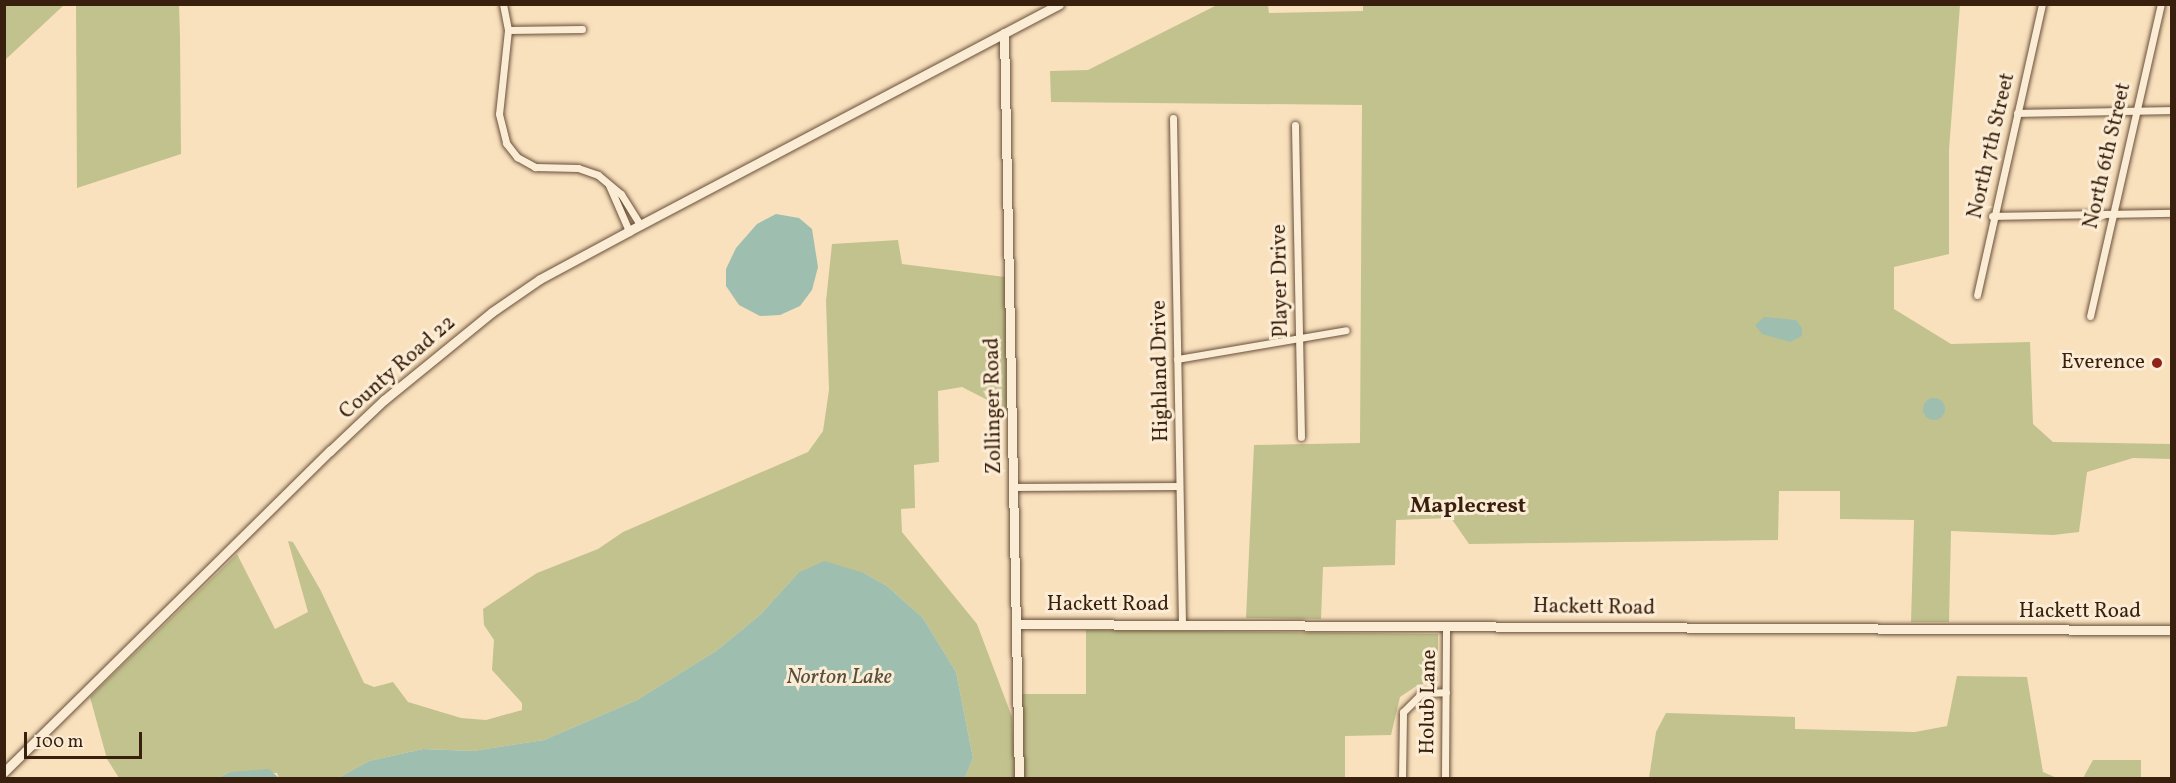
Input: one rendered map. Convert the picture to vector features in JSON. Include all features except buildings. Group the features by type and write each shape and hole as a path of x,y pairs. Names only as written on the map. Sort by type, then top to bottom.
{"street":[{"path":"503,4 508,30 499,114 506,143 517,157 536,167 588,171 621,194 640,225"},
{"name":"County Road 22","path":"4,772 384,400 516,295 629,231 889,91 1059,4"},
{"name":"North 7th Street","path":"1977,295 1992,216 2042,4"},
{"name":"North 6th Street","path":"2090,316 2110,214 2161,4"},
{"path":"508,30 582,29"},
{"name":"Zollinger Road","path":"1004,33 1019,778"},
{"path":"2017,113 2172,110"},
{"name":"Highland Drive","path":"1173,118 1182,623"},
{"name":"Player Drive","path":"1295,125 1301,436"},
{"path":"609,185 629,231"},
{"path":"1992,216 2172,213"},
{"path":"1177,359 1347,330"},
{"path":"1014,487 1179,486"},
{"name":"Hackett Road","path":"1016,624 1182,623 2172,630"},
{"name":"Holub Lane","path":"1444,778 1446,625"},
{"path":"1402,778 1402,712 1422,693 1446,692"}],"green space":[{"path":"5,4 64,4 64,5 5,60"},
{"path":"1363,4 1960,5 1949,150 1949,254 1894,267 1894,309 1951,344 2030,342 2033,424 2053,442 2171,444 2171,459 2133,458 2087,472 2079,532 2053,535 1951,531 1949,622 1911,622 1914,520 1840,519 1840,491 1779,491 1778,540 1469,544 1451,518 1396,520 1395,565 1323,567 1321,619 1246,618 1254,445 1360,443 1362,105 1051,102 1050,71 1088,70 1217,5 1268,5 1269,13 1363,11"},
{"path":"76,5 179,5 181,154 77,188"},
{"path":"898,240 902,264 1005,277 1007,410 962,387 938,391 939,462 914,465 915,508 901,509 902,532 977,624 1012,717 1015,778 965,778 973,758 956,672 923,618 887,586 864,573 798,573 760,615 716,651 637,700 544,740 473,751 423,749 369,761 338,778 279,778 277,773 230,772 218,778 119,778 107,759 90,697 237,554 275,629 308,612 288,541 293,542 321,591 364,683 374,687 393,682 408,702 461,718 486,720 522,710 522,703 492,670 494,640 484,625 483,609 537,573 598,549 623,532 808,452 823,431 829,390 826,301 832,244"},
{"path":"1086,630 1438,634 1438,681 1418,685 1400,697 1391,735 1345,736 1345,778 1019,778 1022,694 1086,694"},
{"path":"1957,676 2027,677 2043,772 2057,778 1649,778 1656,732 1666,713 1795,717 1795,729 1915,732 1947,726"},
{"path":"2093,760 2141,760 2141,778 2083,778"}],"water":[{"path":"776,214 799,218 812,229 818,267 812,290 800,306 780,315 760,316 739,305 726,286 726,269 736,248 757,224"},
{"path":"1764,317 1796,320 1802,328 1802,336 1790,342 1762,334 1755,325"},
{"path":"1934,398 1942,401 1945,409 1942,417 1934,420 1926,417 1923,409 1926,401"},
{"name":"Norton Lake","path":"824,561 864,573 887,586 923,618 956,672 973,758 965,778 338,778 369,761 423,749 473,751 544,740 637,700 716,651 760,615 798,573"},
{"path":"269,769 279,778 218,778 230,772"}],"place":[{"name":"Everence","path":"2157,363"}],"district":[{"name":"Maplecrest","path":"1468,507"}]}
